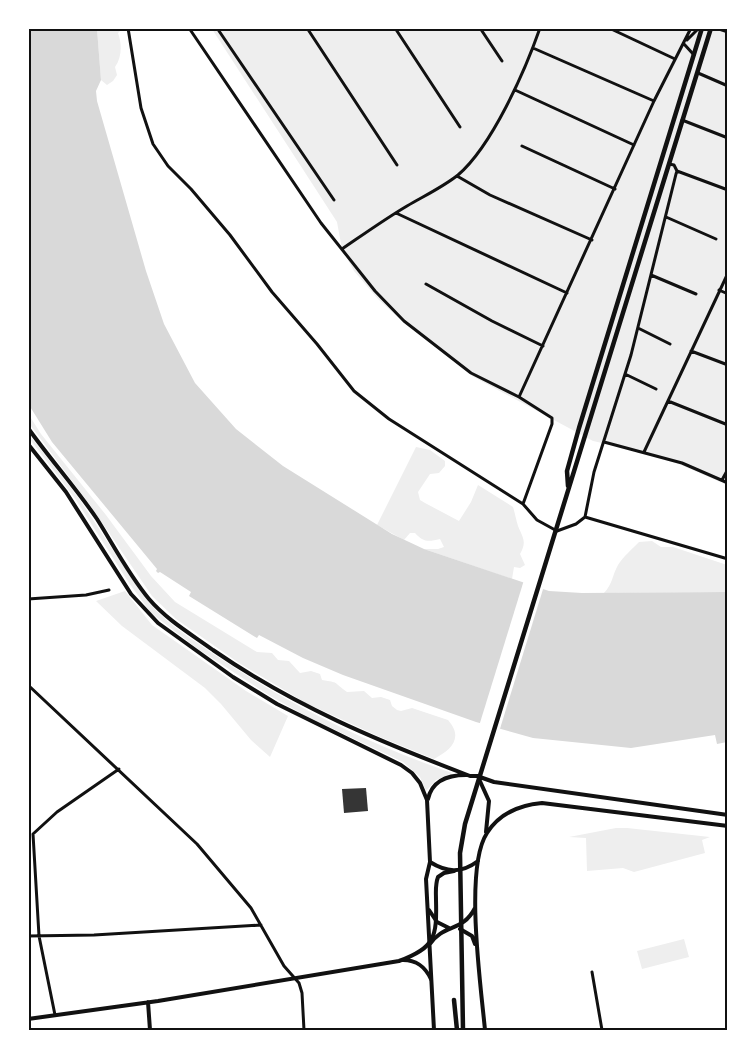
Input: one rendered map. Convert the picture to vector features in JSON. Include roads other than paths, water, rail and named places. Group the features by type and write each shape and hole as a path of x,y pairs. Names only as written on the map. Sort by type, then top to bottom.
{"highway":[{"path":"568,489 567,471 694,55 700,28"},
{"path":"463,1030 460,853 475,789 711,28"},
{"path":"457,1030 454,1000 461,988"}],"main road":[{"path":"28,428 96,518 145,593 179,626 237,667 317,713 470,776"},
{"path":"28,444 66,492 131,594 158,623 233,677 277,704 412,772 420,783 427,800"},
{"path":"434,1030 428,945 427,800 430,790 438,782 456,775 477,776 494,782 529,788 728,815"},
{"path":"477,776 489,801 486,834 478,861 475,907 485,1030"},
{"path":"486,834 513,810 542,803 728,826"},
{"path":"428,945 437,922 436,885 438,877 444,873 466,869 478,861"},
{"path":"429,862 446,870 455,871"},
{"path":"456,928 470,917 475,907"},
{"path":"428,909 437,922 465,931 472,936 478,963"},
{"path":"399,961 416,955 438,934 450,928"},
{"path":"28,1019 399,961 410,960 417,963 428,972 431,979"},
{"path":"148,1002 150,1030"}],"street":[{"path":"128,28 141,108 153,144 168,166 230,235 272,292 354,390 389,419 523,504 537,520 557,531 576,524 585,517 594,472 638,328 677,171 674,165 669,164"},
{"path":"189,28 321,223 375,291 404,321 471,373 519,397 552,418 552,424 523,504"},
{"path":"217,28 334,200"},
{"path":"307,28 397,165"},
{"path":"395,28 460,126"},
{"path":"480,28 502,61"},
{"path":"343,250 396,213 457,176 483,146 515,90 540,28"},
{"path":"609,28 675,59"},
{"path":"519,397 654,101 691,28"},
{"path":"684,44 700,28"},
{"path":"716,28 728,32"},
{"path":"684,44 694,55"},
{"path":"533,48 654,101"},
{"path":"698,73 728,86"},
{"path":"515,90 634,145"},
{"path":"682,120 728,138"},
{"path":"522,146 615,189"},
{"path":"677,171 728,190"},
{"path":"457,176 490,195 592,240"},
{"path":"396,213 567,293"},
{"path":"666,217 716,240"},
{"path":"644,452 728,273"},
{"path":"651,276 696,294"},
{"path":"426,284 543,346"},
{"path":"719,291 728,294"},
{"path":"638,328 670,344"},
{"path":"691,351 728,365"},
{"path":"625,374 656,389"},
{"path":"668,401 728,425"},
{"path":"604,442 682,463 728,483"},
{"path":"722,480 728,469"},
{"path":"585,517 728,559"},
{"path":"28,599 86,595 109,590"},
{"path":"28,685 197,844 250,908 284,966 299,983 302,993 303,1030"},
{"path":"55,1015 39,936 33,834 57,812 119,769"},
{"path":"28,936 94,935 261,925"},
{"path":"592,972 602,1030"}]}
